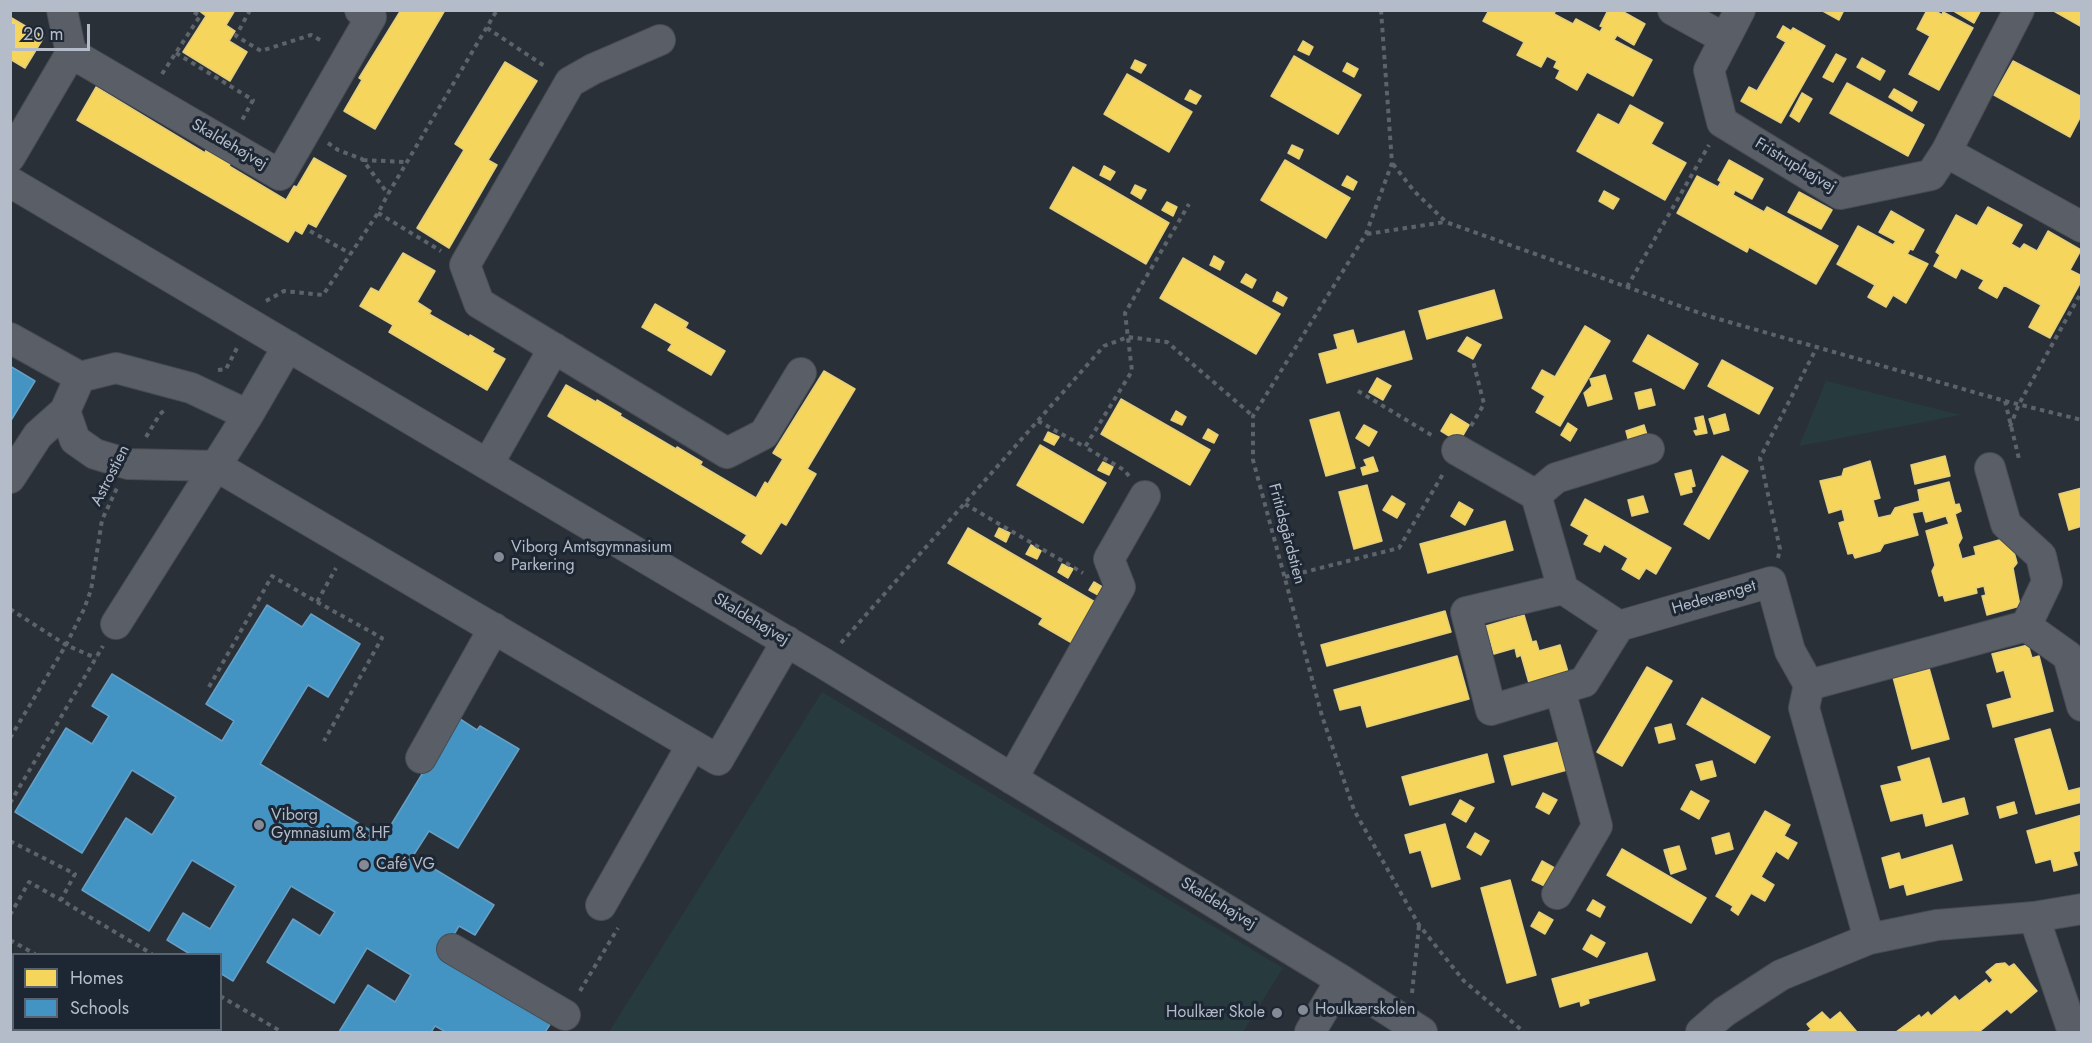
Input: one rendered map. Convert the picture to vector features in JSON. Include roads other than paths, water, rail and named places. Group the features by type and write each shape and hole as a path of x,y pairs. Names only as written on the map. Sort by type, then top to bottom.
{"street":[{"path":"10,157 71,53 62,10"},
{"name":"Skaldehøjvej","path":"71,53 280,175 371,17 360,10"},
{"path":"1673,10 1724,38 1740,10"},
{"name":"Fristruphøjvej","path":"1724,38 1709,70 1722,122 1840,194 1931,175 1946,152 2019,10"},
{"path":"660,40 593,69 570,82 465,265 478,303 727,453 764,434 801,373"},
{"path":"1946,152 2082,227"},
{"name":"Skaldehøjvej","path":"10,182 787,641 1341,980 1416,1029"},
{"path":"10,338 80,377 116,368 191,388 248,415"},
{"path":"116,624 248,415 288,346"},
{"path":"488,464 554,348"},
{"path":"10,478 38,435 65,411 80,377"},
{"path":"65,411 75,440 95,454 128,464 216,466 718,760 787,641"},
{"path":"1536,495 1556,478 1649,449"},
{"path":"1457,450 1536,495 1563,589 1619,626 1584,682 1491,710 1466,612 1563,589"},
{"path":"1990,468 2006,524 2042,556 2047,582 2026,626"},
{"path":"1012,779 1120,587 1109,559 1144,496"},
{"name":"Hedevænget","path":"1619,626 1771,582 1790,651 1809,685"},
{"path":"1869,939 1804,708 1809,685 2026,626 2075,654 2082,706"},
{"path":"421,758 494,628"},
{"path":"1557,894 1597,826 1560,690"},
{"path":"601,905 692,744"},
{"path":"1701,1032 1724,1012 1781,975 1869,939 1936,925 2082,909"},
{"path":"2034,916 2073,1032"},
{"path":"452,949 565,1015"},
{"path":"1310,1032 1341,980"}],"place":[{"name":"Viborg Amtsgymnasium Parkering","path":"499,557"},
{"name":"Viborg Gymnasium & HF","path":"259,825"},
{"name":"Café VG","path":"364,865"},
{"name":"Houlkærskolen","path":"1303,1010"},
{"name":"Houlkær Skole","path":"1277,1013"}]}
